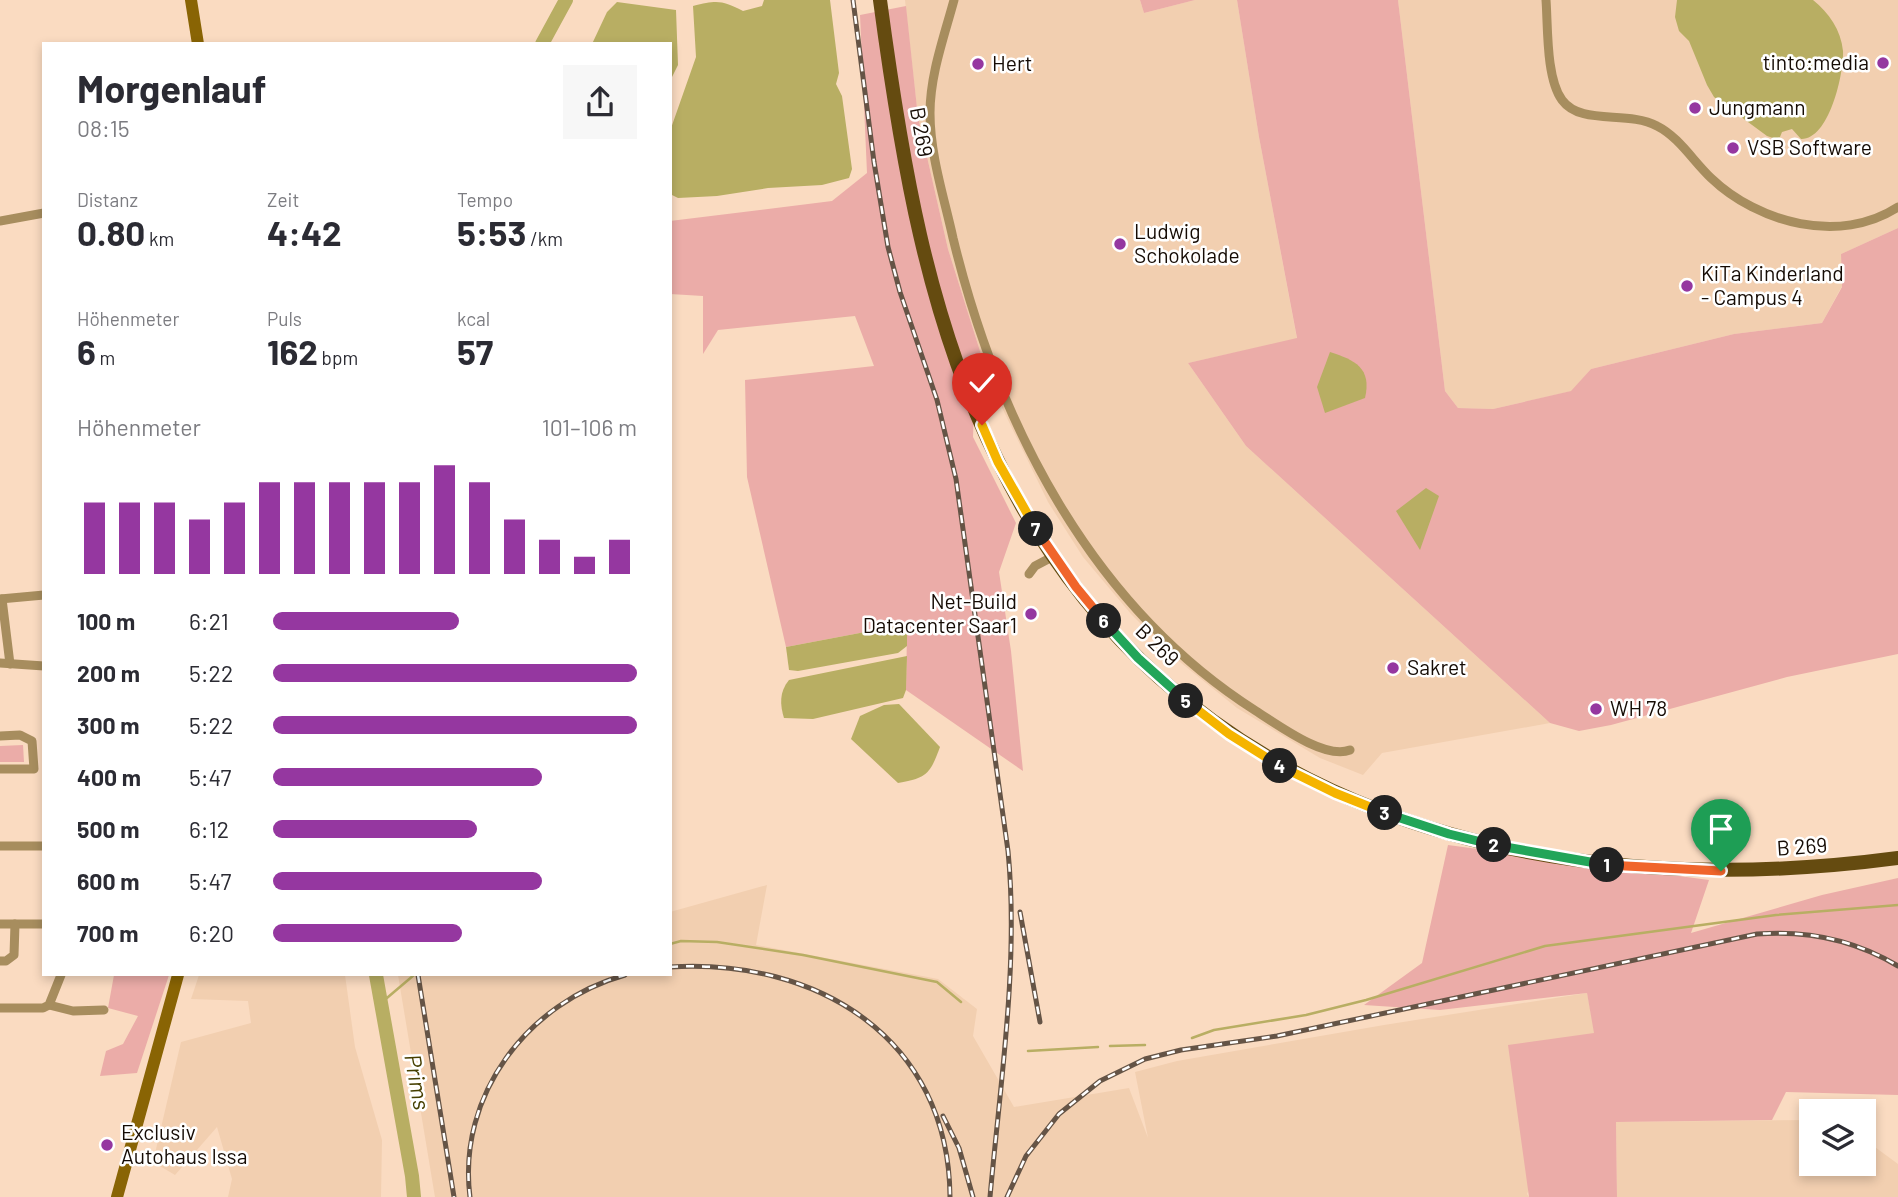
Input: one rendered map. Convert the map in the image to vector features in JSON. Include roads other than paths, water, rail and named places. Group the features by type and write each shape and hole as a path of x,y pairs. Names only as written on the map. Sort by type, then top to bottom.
{"main road":[{"path":"191,0 198,42"},
{"name":"B 269","path":"880,0 893,93 924,250 946,329 998,462 1054,556 1100,617 1138,658 1187,702 1229,734 1270,760 1335,793 1385,813 1525,852 1612,865 1681,870 1769,870 1898,858"},
{"path":"117,1197 178,976"}],"street":[{"path":"954,0 932,87 931,139 970,303 1022,436 1095,559 1131,604 1189,663 1237,699 1299,737 1336,753 1350,750"},
{"path":"1546,0 1553,75 1560,97 1573,110 1592,116 1631,117 1655,125 1677,141 1726,191 1758,210 1784,219 1812,225 1848,226 1870,221 1898,207"},
{"path":"0,221 42,213"},
{"path":"1029,574 1035,566 1054,556"},
{"path":"10,664 1,599 42,595"},
{"path":"0,663 42,666"},
{"path":"0,736 20,735 32,741 34,764 34,769 0,769"},
{"path":"0,846 42,846"},
{"path":"0,924 42,924"},
{"path":"0,961 6,961 14,955 15,924"},
{"path":"0,1008 43,1008 49,1005 61,976"},
{"path":"49,1005 65,1010 104,1010"}],"waterway":[{"name":"Prims","path":"543,42 566,0"},
{"path":"1192,1038 1214,1030 1306,1015 1366,1000 1545,946 1776,915 1898,905"},
{"path":"672,943 681,941 717,942 803,955 937,982 961,1002"},
{"name":"Prims","path":"376,976 414,1197"},
{"path":"381,1003 413,976"},
{"path":"1110,1046 1145,1045"},
{"path":"1028,1051 1098,1047"}],"railway":[{"path":"853,0 888,247 900,292 937,400 956,479 1008,851 1011,893 1010,980 990,1197"},
{"path":"1020,912 1040,1022"},
{"path":"1007,1197 1026,1156 1059,1114 1100,1081 1145,1059 1181,1050 1277,1036 1757,934 1794,934 1848,943 1898,966"},
{"path":"672,967 724,968 776,977 823,994 865,1019 900,1052 926,1093 944,1141 950,1197"},
{"path":"418,976 454,1197"},
{"path":"470,1197 469,1159 475,1123 488,1089 506,1058 530,1030 558,1007 590,988 622,976"},
{"path":"943,1116 959,1148 973,1197"}],"place":[{"name":"tinto:media","path":"1883,63"},
{"name":"Hert","path":"978,64"},
{"name":"Jungmann","path":"1695,108"},
{"name":"VSB Software","path":"1733,148"},
{"name":"Ludwig Schokolade","path":"1120,244"},
{"name":"KiTa Kinderland - Campus 4","path":"1687,286"},
{"name":"Net-Build Datacenter Saar1","path":"1031,614"},
{"name":"Sakret","path":"1393,668"},
{"name":"WH 78","path":"1596,709"},
{"name":"Exclusiv Autohaus Issa","path":"107,1145"}]}
